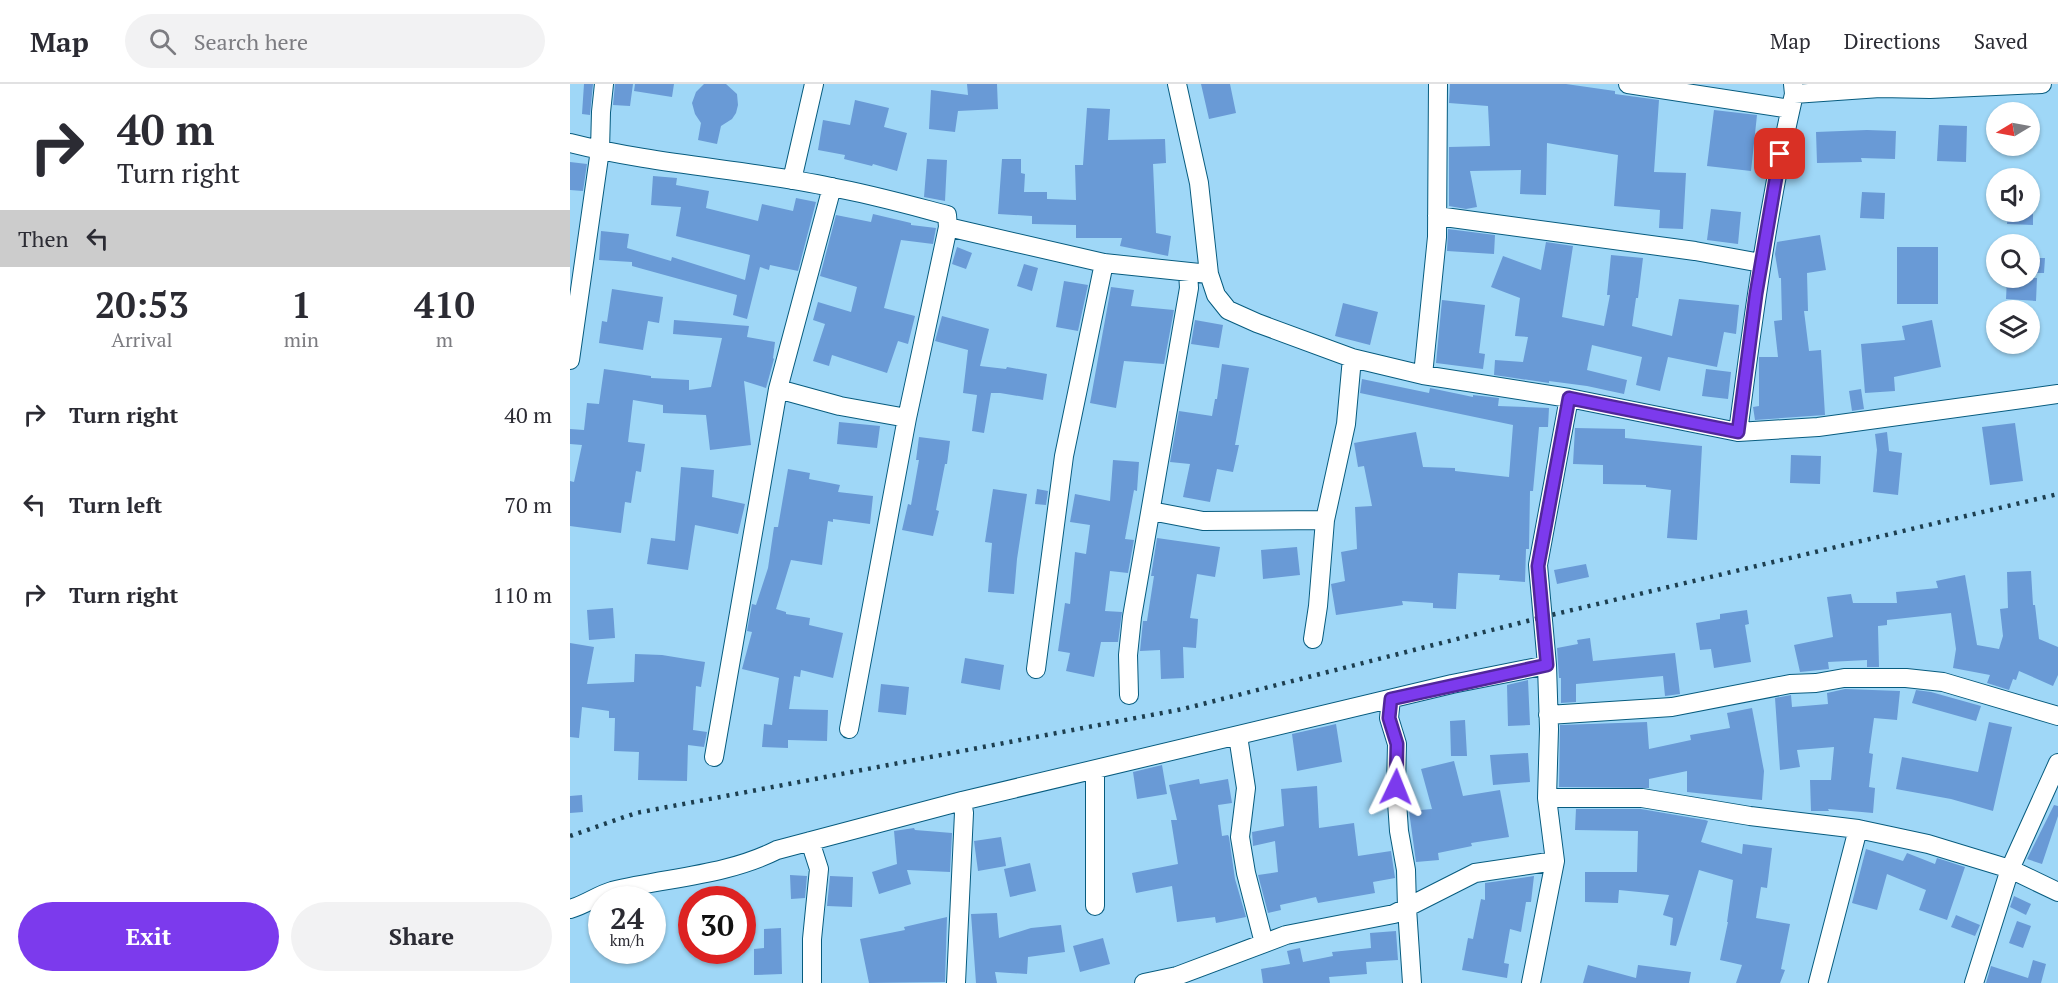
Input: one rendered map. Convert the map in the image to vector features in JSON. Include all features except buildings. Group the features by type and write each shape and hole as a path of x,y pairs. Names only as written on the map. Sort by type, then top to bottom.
{"street":[{"path":"570,360 600,150 604,84"},
{"path":"792,180 814,84"},
{"path":"1177,84 1199,183 1209,274 1216,295 1228,310 1352,358 1423,375 1569,398 1738,432 1818,427 2058,394"},
{"path":"1423,375 1437,237 1438,84"},
{"path":"1628,84 1792,95 1860,89 1930,89 2042,84"},
{"path":"1738,432 1761,263 1792,95"},
{"path":"570,142 639,158 705,166 832,187 947,215 948,227 907,418 849,729"},
{"path":"714,757 778,389 832,187"},
{"path":"1437,216 1695,251 1761,263"},
{"path":"948,227 1104,263 1209,274"},
{"path":"1036,669 1064,456 1104,263"},
{"path":"1129,695 1128,655 1132,617 1189,288 1188,272"},
{"path":"1313,639 1325,520 1346,424 1352,358"},
{"path":"778,389 840,406 907,418"},
{"path":"1531,983 1555,861 1547,798 1547,665 1538,566 1569,398"},
{"path":"1151,512 1203,521 1325,520"},
{"path":"570,909 589,903 609,892 703,875 756,860 777,850 962,801 1391,699 1547,665"},
{"path":"1548,715 1672,707 1790,684 1816,683 1844,678 1906,678 1943,682 2058,716"},
{"path":"1391,699 1389,718 1397,744 1396,787 1399,831 1406,870 1412,983"},
{"path":"1238,736 1246,788 1240,837 1246,873 1264,943"},
{"path":"1974,983 2010,868 2058,763"},
{"path":"1095,770 1095,906"},
{"path":"1547,798 1642,798 1749,816 1858,829 1928,844 2010,868 2058,892"},
{"path":"956,983 964,813 962,801"},
{"path":"1818,983 1858,829"},
{"path":"810,841 819,869 812,939 812,983"},
{"path":"1144,983 1177,976 1286,935 1394,914 1475,873 1555,861"}],"railway":[{"path":"570,836 636,813 1183,709 1543,617 2058,494"}],"route":[{"path":"1396,787 1397,744 1389,718 1391,699 1547,665 1538,566 1569,398 1674,421 1738,432 1756,294 1780,154"}]}
